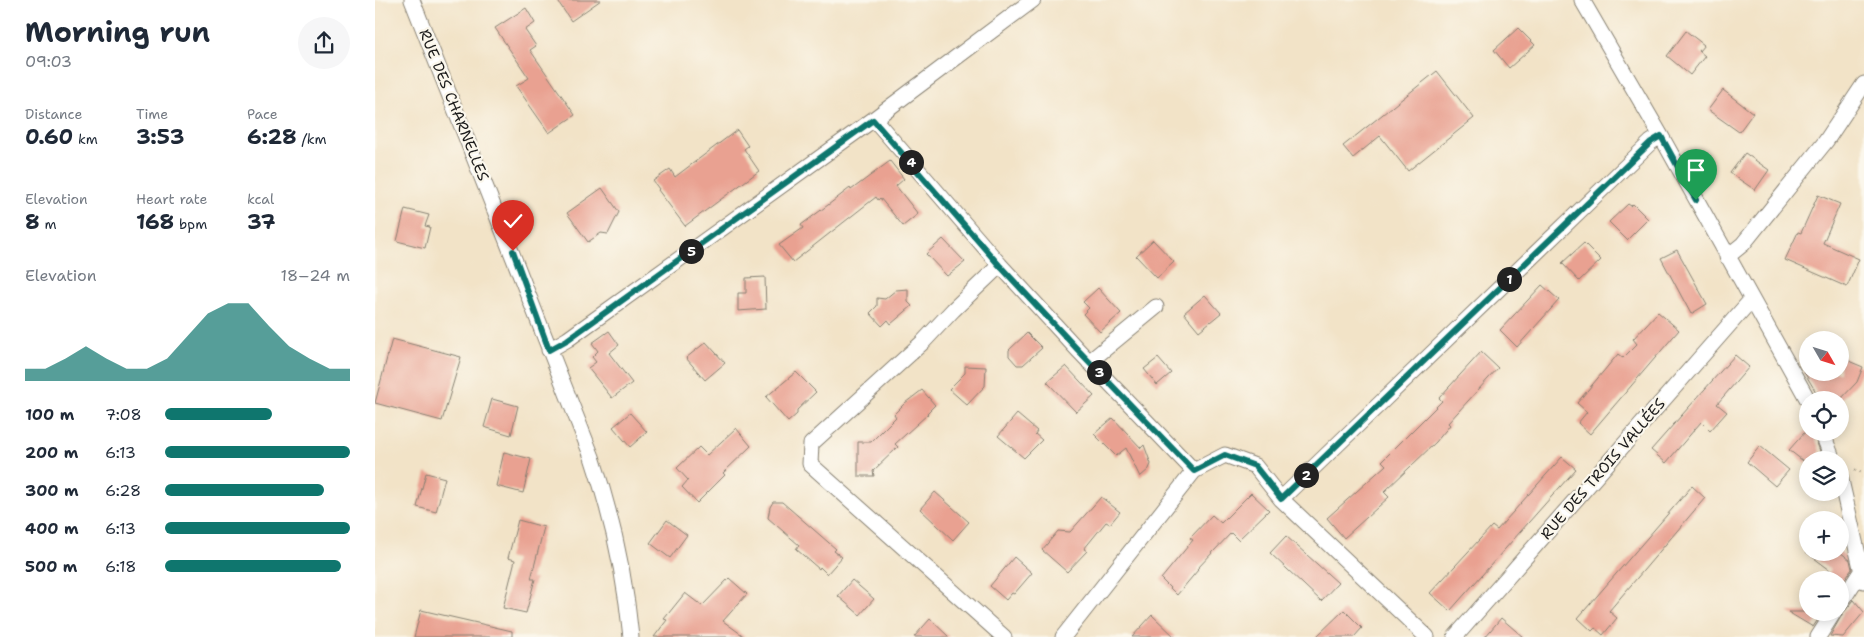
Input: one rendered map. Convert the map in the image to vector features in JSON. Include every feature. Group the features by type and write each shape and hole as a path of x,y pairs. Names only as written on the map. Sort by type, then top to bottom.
{"street":[{"name":"RUE DES CHARNELLES","path":"412,0 513,251 549,350 593,457 615,532 628,604 631,637"},
{"path":"549,350 567,340 873,120 1033,0"},
{"path":"1582,0 1661,136 1803,391"},
{"path":"1727,257 1743,244 1826,141 1864,84"},
{"path":"873,120 999,265 1194,471"},
{"path":"1281,499 1651,142 1661,136"},
{"path":"999,265 923,342 811,444 810,464 1004,637"},
{"name":"RUE DES TROIS VALLÉES","path":"1455,637 1751,300"},
{"path":"1089,362 1156,307"},
{"path":"1063,637 1194,471 1225,455 1255,466 1281,499 1427,637"},
{"path":"1846,501 1863,575 1849,593"},
{"path":"1818,637 1828,621"}],"building":[{"path":"557,0 601,0 571,21"},
{"path":"526,8 535,23 525,30 536,46 530,50 575,115 549,133 516,86 529,78 495,28"},
{"path":"1518,28 1535,45 1509,68 1494,50"},
{"path":"1686,31 1704,45 1699,51 1705,56 1690,75 1667,56"},
{"path":"1437,71 1474,118 1408,171 1380,136 1353,158 1343,146"},
{"path":"1723,90 1753,113 1739,132 1708,110"},
{"path":"737,130 748,146 744,149 759,171 685,226 653,181 670,169 675,177"},
{"path":"1745,153 1769,170 1755,190 1730,173"},
{"path":"890,161 904,179 896,186 918,214 903,226 880,198 878,200 876,197 793,262 779,245 803,228 801,225"},
{"path":"602,188 619,212 608,234 601,233 588,242 567,213"},
{"path":"1818,195 1840,204 1823,243 1859,259 1847,287 1785,260 1798,232 1801,233"},
{"path":"1628,204 1631,206 1633,204 1648,219 1627,240 1609,222"},
{"path":"405,209 429,215 425,226 430,227 425,248 397,241"},
{"path":"943,239 965,262 947,276 926,254"},
{"path":"1153,240 1174,262 1157,278 1136,256"},
{"path":"1584,243 1601,260 1579,281 1562,263"},
{"path":"1677,250 1707,304 1691,314 1661,258"},
{"path":"765,277 766,309 738,311 738,293 746,293 746,278"},
{"path":"1542,285 1559,300 1517,347 1500,330"},
{"path":"1098,288 1121,313 1100,332 1083,314 1089,308 1083,302"},
{"path":"908,289 908,302 912,306 891,324 888,320 882,326 870,313 877,306 877,298 885,299 896,290"},
{"path":"1205,295 1221,313 1199,331 1184,313"},
{"path":"1658,312 1679,330 1590,434 1578,423 1587,412 1577,403 1618,354 1623,358 1637,344 1633,339"},
{"path":"609,331 619,345 609,353 632,383 612,398 588,368 596,362 592,357 598,351 592,343"},
{"path":"1027,333 1042,348 1023,365 1017,365 1009,356 1009,350"},
{"path":"392,339 461,357 442,421 375,403"},
{"path":"706,342 725,363 705,380 686,358"},
{"path":"1481,352 1498,368 1448,423 1450,425 1436,442 1384,492 1389,497 1344,538 1327,518 1386,465 1382,461 1442,401 1439,398"},
{"path":"1735,355 1749,367 1717,404 1727,412 1710,431 1701,422 1666,463 1651,450"},
{"path":"1158,358 1171,373 1157,385 1144,369"},
{"path":"1849,361 1863,367 1857,382 1848,391 1815,391 1809,381 1849,381"},
{"path":"965,366 986,367 985,386 967,405 949,389 965,373"},
{"path":"1066,366 1094,396 1076,412 1047,382"},
{"path":"796,372 816,392 797,410 797,414 788,422 766,397"},
{"path":"922,390 935,405 928,414 895,444 898,447 873,471 874,476 858,476 858,442 871,442 896,417 894,414"},
{"path":"492,399 518,406 511,435 484,427"},
{"path":"630,413 647,432 630,447 613,427"},
{"path":"1017,414 1037,431 1035,434 1042,440 1024,458 998,436"},
{"path":"1113,418 1141,448 1144,445 1151,464 1149,469 1140,477 1126,448 1116,456 1094,434"},
{"path":"736,428 751,446 723,473 725,475 697,503 682,487 688,480 677,468 699,447 707,455"},
{"path":"1799,439 1799,441 1816,441 1820,451 1799,451 1799,458 1789,450"},
{"path":"1760,446 1789,470 1775,486 1747,462"},
{"path":"504,452 531,459 523,493 496,486"},
{"path":"1562,457 1576,469 1450,611 1430,593 1492,526 1497,530"},
{"path":"426,473 445,478 436,512 417,507"},
{"path":"1692,486 1705,498 1609,611 1617,618 1603,635 1595,628 1592,631 1578,618"},
{"path":"935,492 969,522 953,540 920,509"},
{"path":"1251,493 1269,510 1238,540 1231,533 1197,569 1177,595 1161,579 1193,540 1190,538 1212,515 1221,523"},
{"path":"1101,497 1120,512 1110,524 1106,522 1084,549 1087,551 1067,572 1042,550 1058,531 1070,532"},
{"path":"773,502 782,502 836,549 834,551 842,557 827,574 796,549 799,545 768,518"},
{"path":"518,520 544,527 531,579 535,579 526,613 503,608 515,560 508,558"},
{"path":"667,520 687,535 670,558 650,543"},
{"path":"1286,536 1338,583 1321,601 1270,553"},
{"path":"1014,557 1032,573 1014,594 1012,593 1006,600 990,586"},
{"path":"1850,560 1852,569 1849,573 1849,571 1830,570 1818,561"},
{"path":"729,578 747,594 723,621 745,637 654,637 667,620 664,619 685,593 702,606"},
{"path":"852,580 874,599 860,615 838,596"},
{"path":"1854,600 1864,612 1843,637 1830,636 1838,621 1849,621 1849,606"},
{"path":"421,610 512,631 512,637 414,637"},
{"path":"1344,610 1362,628 1354,637 1316,637"},
{"path":"1788,612 1799,612 1799,619"},
{"path":"1152,615 1175,637 1132,637"},
{"path":"1501,618 1523,637 1485,637"},
{"path":"930,619 949,637 914,637"},
{"path":"1803,621 1817,621 1813,627"}],"route":[{"path":"513,251 549,350 567,340 873,120 999,265 1194,471 1225,455 1255,466 1281,499 1651,142 1661,136 1696,200"}]}
